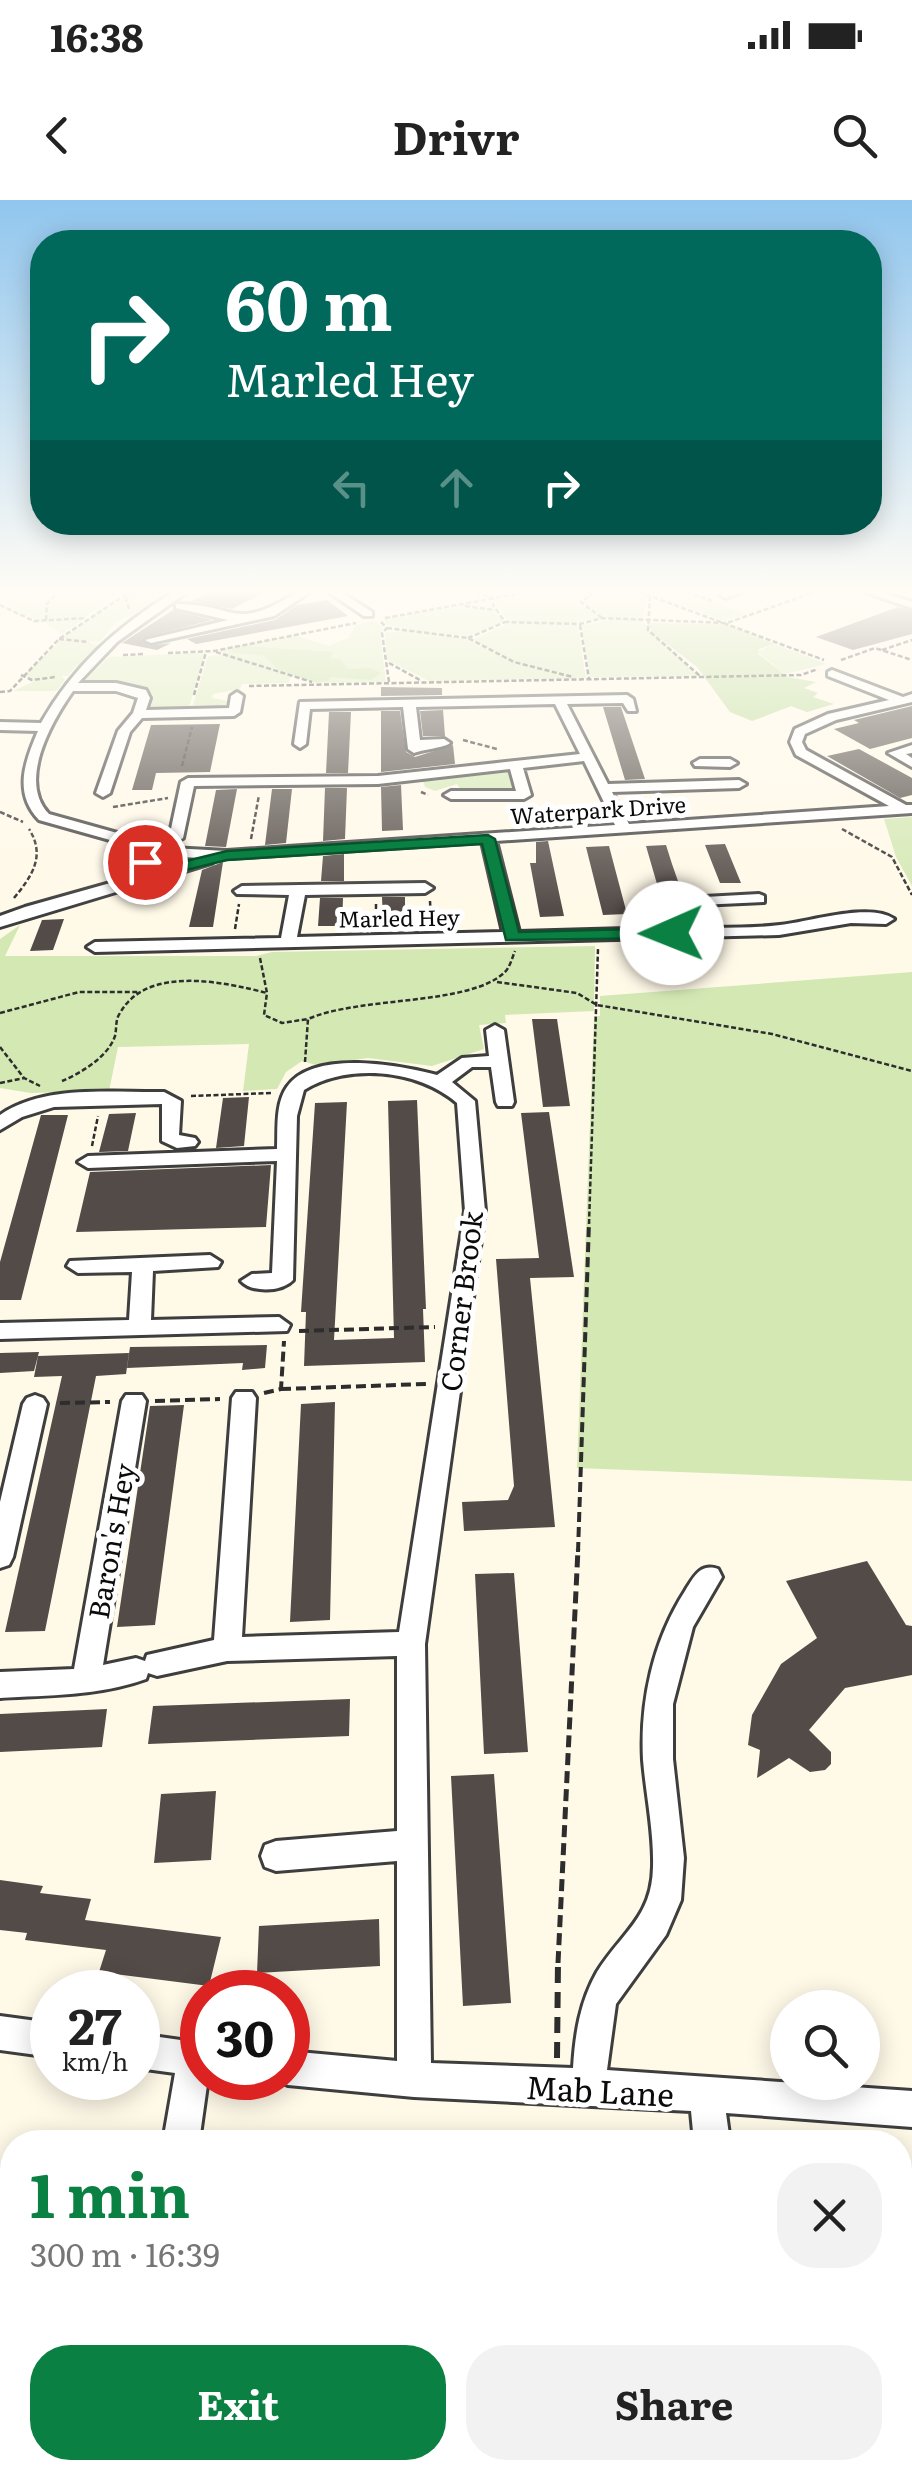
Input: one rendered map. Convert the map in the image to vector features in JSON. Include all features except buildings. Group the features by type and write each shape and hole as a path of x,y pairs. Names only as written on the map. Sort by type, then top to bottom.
{"street":[{"path":"62,698 44,727 29,772 33,802 39,813 60,824 174,855 186,788 262,781 378,780 587,758"},
{"path":"103,793 124,731 139,714 144,698"},
{"path":"139,714 234,712 237,698"},
{"path":"300,744 304,705 627,699 632,708"},
{"path":"907,699 832,717 799,732 796,742 801,752 908,810"},
{"path":"560,700 626,830"},
{"path":"409,702 414,746 444,743"},
{"path":"0,726 44,727"},
{"path":"912,749 894,754 912,763"},
{"path":"448,792 524,795 520,763"},
{"path":"723,784 707,763 730,763"},
{"path":"606,788 739,784"},
{"name":"Waterpark Drive","path":"0,922 108,888 174,855 488,839 908,810"},
{"path":"488,839 512,937"},
{"path":"128,841 145,862"},
{"name":"Waterpark Drive","path":"108,888 132,876 145,862 154,870 174,855"},
{"name":"Marled Hey","path":"242,891 425,888"},
{"path":"288,942 298,890"},
{"path":"672,933 667,910 673,902 759,899"},
{"name":"Marled Hey","path":"95,947 779,930 851,918 886,919"},
{"path":"495,1030 505,1102"},
{"path":"252,1282 282,1280 287,1154 300,1086 342,1070 370,1069 442,1081 468,1062 500,1061"},
{"name":"Corner Brook","path":"414,2080 411,1644 475,1211 466,1102 458,1090 442,1081"},
{"path":"0,1124 12,1112 42,1095 101,1101 172,1101 170,1137 180,1148"},
{"path":"88,1162 180,1148 287,1154"},
{"path":"78,1266 210,1262"},
{"path":"140,1327 143,1266"},
{"path":"0,1331 279,1325"},
{"path":"227,1649 244,1398"},
{"name":"Baron's Hey","path":"86,1681 134,1401"},
{"path":"0,1558 35,1404"},
{"path":"573,2086 606,1988 664,1906 669,1878 667,1822 658,1760 658,1700 681,1622 708,1577"},
{"path":"0,1685 86,1681 227,1649 411,1644"},
{"path":"276,1856 412,1846"},
{"path":"0,2033 30,2037"},
{"name":"Mab Lane","path":"310,2070 414,2080 912,2108"},
{"path":"706,2094 710,2130"},
{"path":"183,2130 190,2100"}],"path":[{"path":"186,788 178,783 196,698"},
{"path":"444,743 468,740 513,754 520,763"},
{"path":"252,839 262,781"},
{"path":"103,793 108,807 186,788"},
{"path":"0,812 18,818 39,841 39,861 8,905"},
{"path":"818,816 892,856 912,895"},
{"path":"425,888 429,892 432,939"},
{"path":"376,889 376,940"},
{"path":"573,2086 558,1904 569,1765 598,934"},
{"path":"497,982 516,957 512,937"},
{"path":"254,943 267,992 264,1015 282,1023 308,1018 323,1008 348,1002 474,991 497,982 577,993 598,1005 772,1034 912,1071"},
{"path":"0,1012 80,992 140,992 189,980 235,984 267,992"},
{"path":"0,1047 42,1095 85,1073 114,1040 118,1015 140,992"},
{"path":"172,1101 183,1096 300,1086 308,1018"},
{"path":"0,1083 24,1078"},
{"path":"88,1162 101,1101"},
{"path":"281,1389 285,1332 460,1326"},
{"path":"35,1404 244,1398 281,1389 450,1384"}],"green space":[{"path":"151,698 192,698 189,707 150,707"},
{"path":"195,698 228,701 225,706 193,705"},
{"path":"720,698 817,698 834,704 807,712 791,706 752,721 730,712"},
{"path":"504,769 511,772 514,787 495,793 461,790 457,784 435,791 425,787 423,781"},
{"path":"912,817 912,886 896,857 884,819"},
{"path":"20,925 5,956 256,956 272,952 595,946 594,1011 505,1015 506,1023 479,1025 484,1049 432,1066 368,1058 316,1065 302,1061 286,1072 277,1089 243,1091 249,1044 118,1047 109,1091 31,1093 0,1088 0,939"},
{"path":"912,972 912,1481 577,1468 594,1016 600,1016 600,996"}],"route":[{"path":"145,862 154,870 166,870 227,855 488,839 512,937 672,933"}]}
